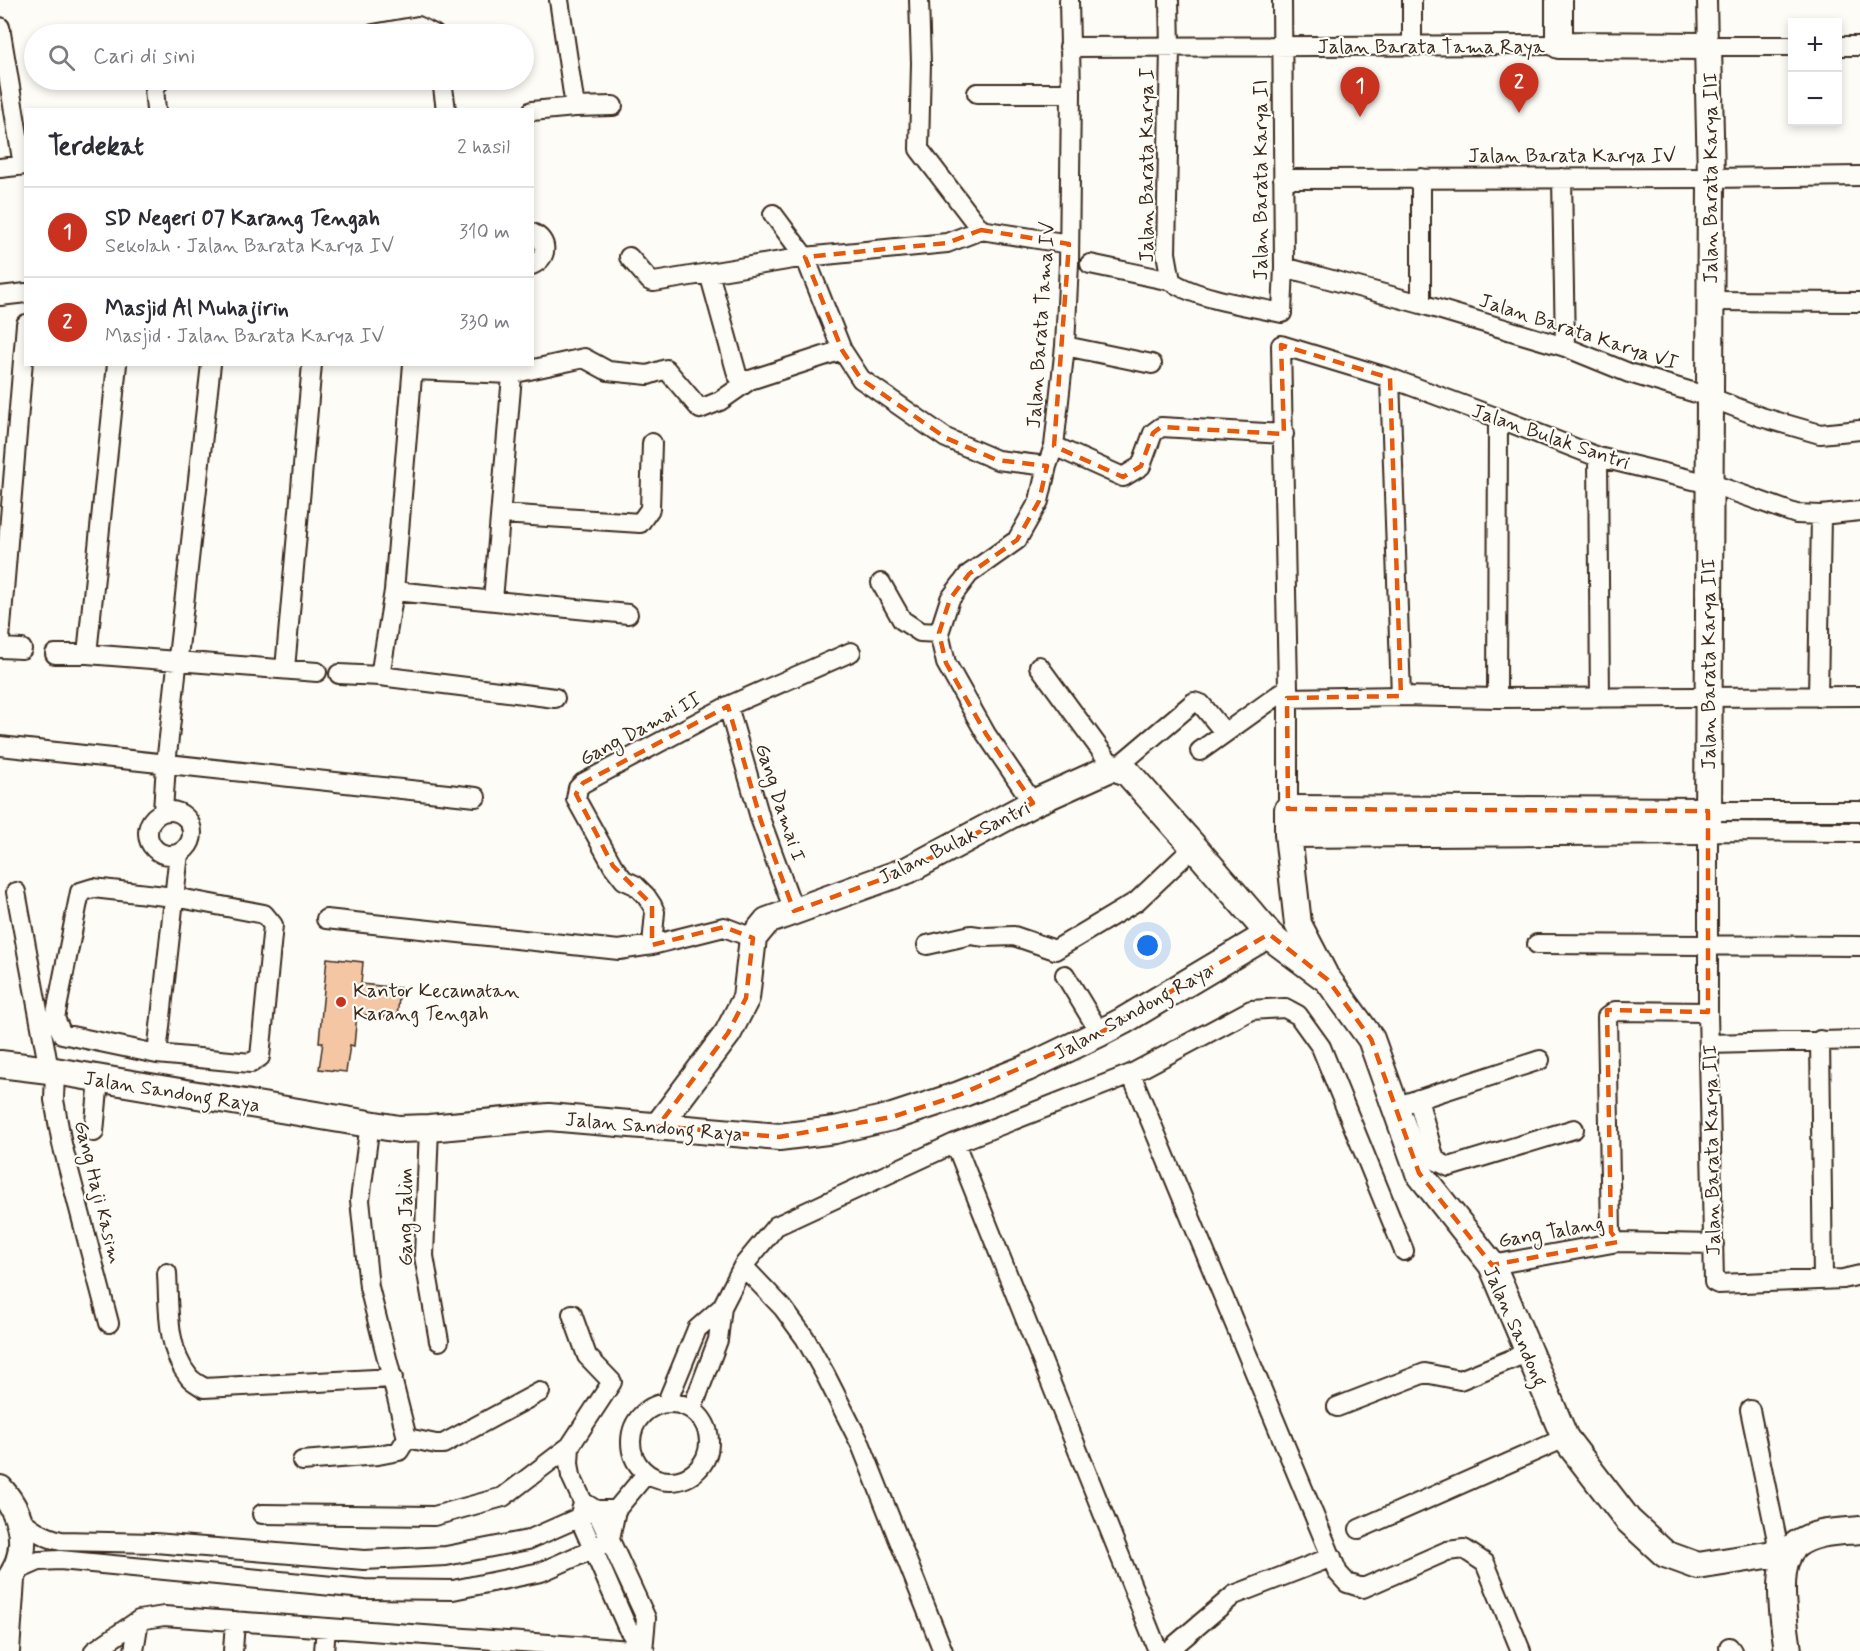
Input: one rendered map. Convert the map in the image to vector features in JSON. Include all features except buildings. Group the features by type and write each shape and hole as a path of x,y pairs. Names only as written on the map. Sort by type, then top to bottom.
{"street":[{"path":"559,0 574,107"},
{"path":"919,0 921,63 919,149 981,230"},
{"name":"Jalan Barata Tama IV","path":"939,633 950,599 969,574 1017,540 1040,501 1047,466 1054,446 1065,346 1069,244 1071,93 1069,0"},
{"name":"Jalan Barata Karya I","path":"1169,0 1166,253 1171,281"},
{"name":"Jalan Barata Karya II","path":"1171,281 1180,288 1203,295 1282,313 1284,267 1282,0"},
{"path":"1412,0 1412,44"},
{"path":"1559,0 1559,45"},
{"path":"1707,0 1708,46"},
{"path":"0,27 24,165 0,168"},
{"name":"Jalan Barata Tama Raya","path":"1070,47 1170,48 1412,44 1788,46"},
{"name":"Jalan Barata Karya III","path":"1708,46 1711,178 1707,697 1708,1012 1714,1282 1718,1284 1823,1279"},
{"path":"1842,46 1860,46"},
{"path":"154,90 156,108"},
{"path":"443,90 446,108"},
{"path":"977,93 1071,93"},
{"path":"534,111 614,106"},
{"name":"Jalan Barata Karya IV","path":"1283,178 1860,176"},
{"path":"1421,178 1421,304"},
{"path":"1562,178 1565,347"},
{"path":"773,214 805,257 842,351 861,379 946,438 997,460 1047,466"},
{"path":"629,257 654,282 805,257 947,243 981,230 1069,244"},
{"path":"534,234 544,242 545,251 542,259 534,264"},
{"path":"1090,264 1171,281"},
{"name":"Jalan Barata Karya VI","path":"1284,267 1421,304 1565,347 1629,373 1820,434 1860,430"},
{"path":"709,273 737,374 741,380 750,380 842,351"},
{"path":"0,296 24,293"},
{"path":"1711,301 1860,302"},
{"name":"Jalan Bulak Santri","path":"1284,434 1281,345 1390,378 1598,457 1708,484 1796,514 1821,515 1860,511"},
{"path":"1065,346 1152,364"},
{"path":"0,639 24,348"},
{"path":"534,366 584,358 608,371 648,375 666,369 700,409 720,401 750,380"},
{"path":"87,654 117,366"},
{"path":"164,811 166,764 211,366"},
{"path":"285,669 312,366"},
{"path":"380,676 394,591 413,367 512,369 532,366"},
{"path":"493,600 512,369"},
{"path":"1390,378 1401,696"},
{"path":"1497,698 1498,418"},
{"path":"1054,446 1124,477 1141,466 1153,433 1161,427 1284,434 1288,822 1298,924 1328,980"},
{"path":"501,514 640,523 650,509 652,443"},
{"path":"1598,457 1600,698"},
{"path":"1818,697 1821,515"},
{"path":"881,583 902,620 920,632 939,633 946,663 986,734 1033,802"},
{"path":"394,591 628,614"},
{"path":"0,648 22,649"},
{"path":"728,706 851,652"},
{"path":"55,654 87,654 317,672"},
{"path":"1039,666 1115,767 1126,772 1269,934"},
{"path":"339,674 380,676 555,698"},
{"path":"1200,751 1288,693 1497,698 1860,696"},
{"path":"1115,767 1194,702 1201,704 1225,733"},
{"name":"Gang Damai I","path":"728,706 760,821 794,911"},
{"name":"Gang Damai II","path":"652,945 655,912 652,905 640,890 624,880 613,866 576,799 578,788 583,783 728,706"},
{"path":"0,747 476,797"},
{"name":"Jalan Bulak Santri","path":"753,938 767,921 908,870 1033,802 1115,767"},
{"path":"164,811 177,811 188,819 192,831 189,844 179,853 167,855 156,850 149,840 148,828 154,817 164,811"},
{"path":"1288,822 1708,821 1860,811"},
{"path":"1708,821 1860,832"},
{"path":"927,945 971,935 1014,936 1055,950 1137,901 1194,847"},
{"path":"157,1054 179,853"},
{"path":"93,888 174,897 264,914 273,925 260,1057 251,1063 157,1054 63,1034 55,1018 80,892 93,888"},
{"name":"Gang Haji Kasim","path":"16,892 52,1071 54,1100 62,1144 109,1323"},
{"path":"326,919 619,950 652,945 724,927 753,938 746,998 728,1033 658,1126"},
{"name":"Jalan Sandong","path":"1269,934 1328,980 1371,1039 1407,1103 1419,1173 1491,1264 1565,1438 1628,1520 1665,1554 1698,1566 1780,1556"},
{"name":"Jalan Sandong Raya","path":"0,1064 399,1129 549,1117 779,1137 846,1127 892,1117 958,1095 1027,1068 1123,1021 1269,934"},
{"path":"1537,944 1860,946"},
{"path":"1065,975 1100,1033"},
{"path":"692,1409 718,1340 722,1307 743,1266 776,1226 955,1143 1131,1074 1251,1010 1285,1008 1298,1015 1321,1047 1404,1251"},
{"path":"1618,1242 1611,1232 1608,1017 1615,1011 1708,1012"},
{"path":"1820,1040 1823,1279 1843,1279 1860,1275"},
{"path":"1709,1044 1860,1040"},
{"path":"1540,1060 1407,1103 1435,1160 1449,1167 1574,1129"},
{"path":"1131,1074 1338,1573 1347,1583 1363,1588 1447,1551 1464,1550 1485,1563 1521,1651"},
{"path":"94,1132 99,1079"},
{"path":"302,1461 378,1455 399,1451 407,1438 369,1287 360,1200 370,1123"},
{"name":"Gang Jalim","path":"429,1128 424,1256 439,1341"},
{"path":"955,1143 1158,1651"},
{"name":"Gang Talang","path":"1491,1264 1618,1242 1714,1244"},
{"path":"743,1266 783,1308 805,1338 825,1374 861,1445 943,1651"},
{"path":"167,1273 169,1328 179,1359 190,1379 204,1388 393,1378"},
{"path":"667,1402 697,1329 722,1307"},
{"path":"262,1514 435,1516 503,1497 570,1446 612,1382 587,1356 572,1314"},
{"path":"1337,1407 1425,1373 1460,1380 1529,1352"},
{"path":"407,1438 443,1444 540,1392"},
{"path":"667,1402 680,1403 692,1409 704,1422 709,1439 707,1457 696,1472 681,1480 663,1481 646,1474 634,1459 630,1440 635,1422 649,1408 667,1402"},
{"path":"1750,1410 1780,1556 1780,1583 1788,1651"},
{"path":"1359,1529 1565,1438"},
{"path":"570,1446 571,1476 586,1510 593,1549 627,1628 644,1651"},
{"path":"9,1581 29,1564 50,1560 364,1589 453,1590 541,1572 610,1539 616,1510 646,1474"},
{"path":"0,1490 10,1501 18,1517 22,1535 21,1553 9,1581 5,1651"},
{"path":"586,1510 610,1539 646,1617 644,1651"},
{"path":"18,1517 36,1532 61,1541 155,1543 364,1560 446,1556 528,1540 586,1510 616,1510"},
{"path":"1780,1556 1796,1544 1820,1534 1860,1530"},
{"path":"151,1570 155,1543"},
{"path":"1168,1651 1234,1595 1332,1557"},
{"path":"94,1651 139,1620 164,1616 326,1628 419,1643 644,1651"},
{"path":"134,1651 139,1620"},
{"path":"233,1651 235,1622"},
{"path":"324,1651 326,1628"},
{"path":"0,1644 5,1651"}],"highlighted area":[{"path":"981,230 1069,244 1054,446 1123,477 1141,466 1153,433 1161,427 1284,434 1281,345 1390,378 1401,696 1287,698 1288,809 1708,811 1708,1012 1607,1010 1611,1232 1618,1242 1492,1265 1419,1173 1371,1039 1328,980 1269,934 1100,1033 959,1095 892,1117 779,1137 658,1126 728,1033 746,998 753,938 724,927 652,945 652,905 613,866 576,794 583,783 728,706 761,821 794,911 908,870 1033,803 986,734 946,663 939,633 950,599 969,574 1017,540 1039,501 1047,466 997,460 946,438 861,379 842,350 805,257 947,243"}],"place":[{"name":"Masjid Al Muhajirin","path":"1519,113"},
{"name":"SD Negeri 07 Karang Tengah","path":"1360,117"},
{"name":"Kantor Kecamatan Karang Tengah","path":"341,1002"}]}
